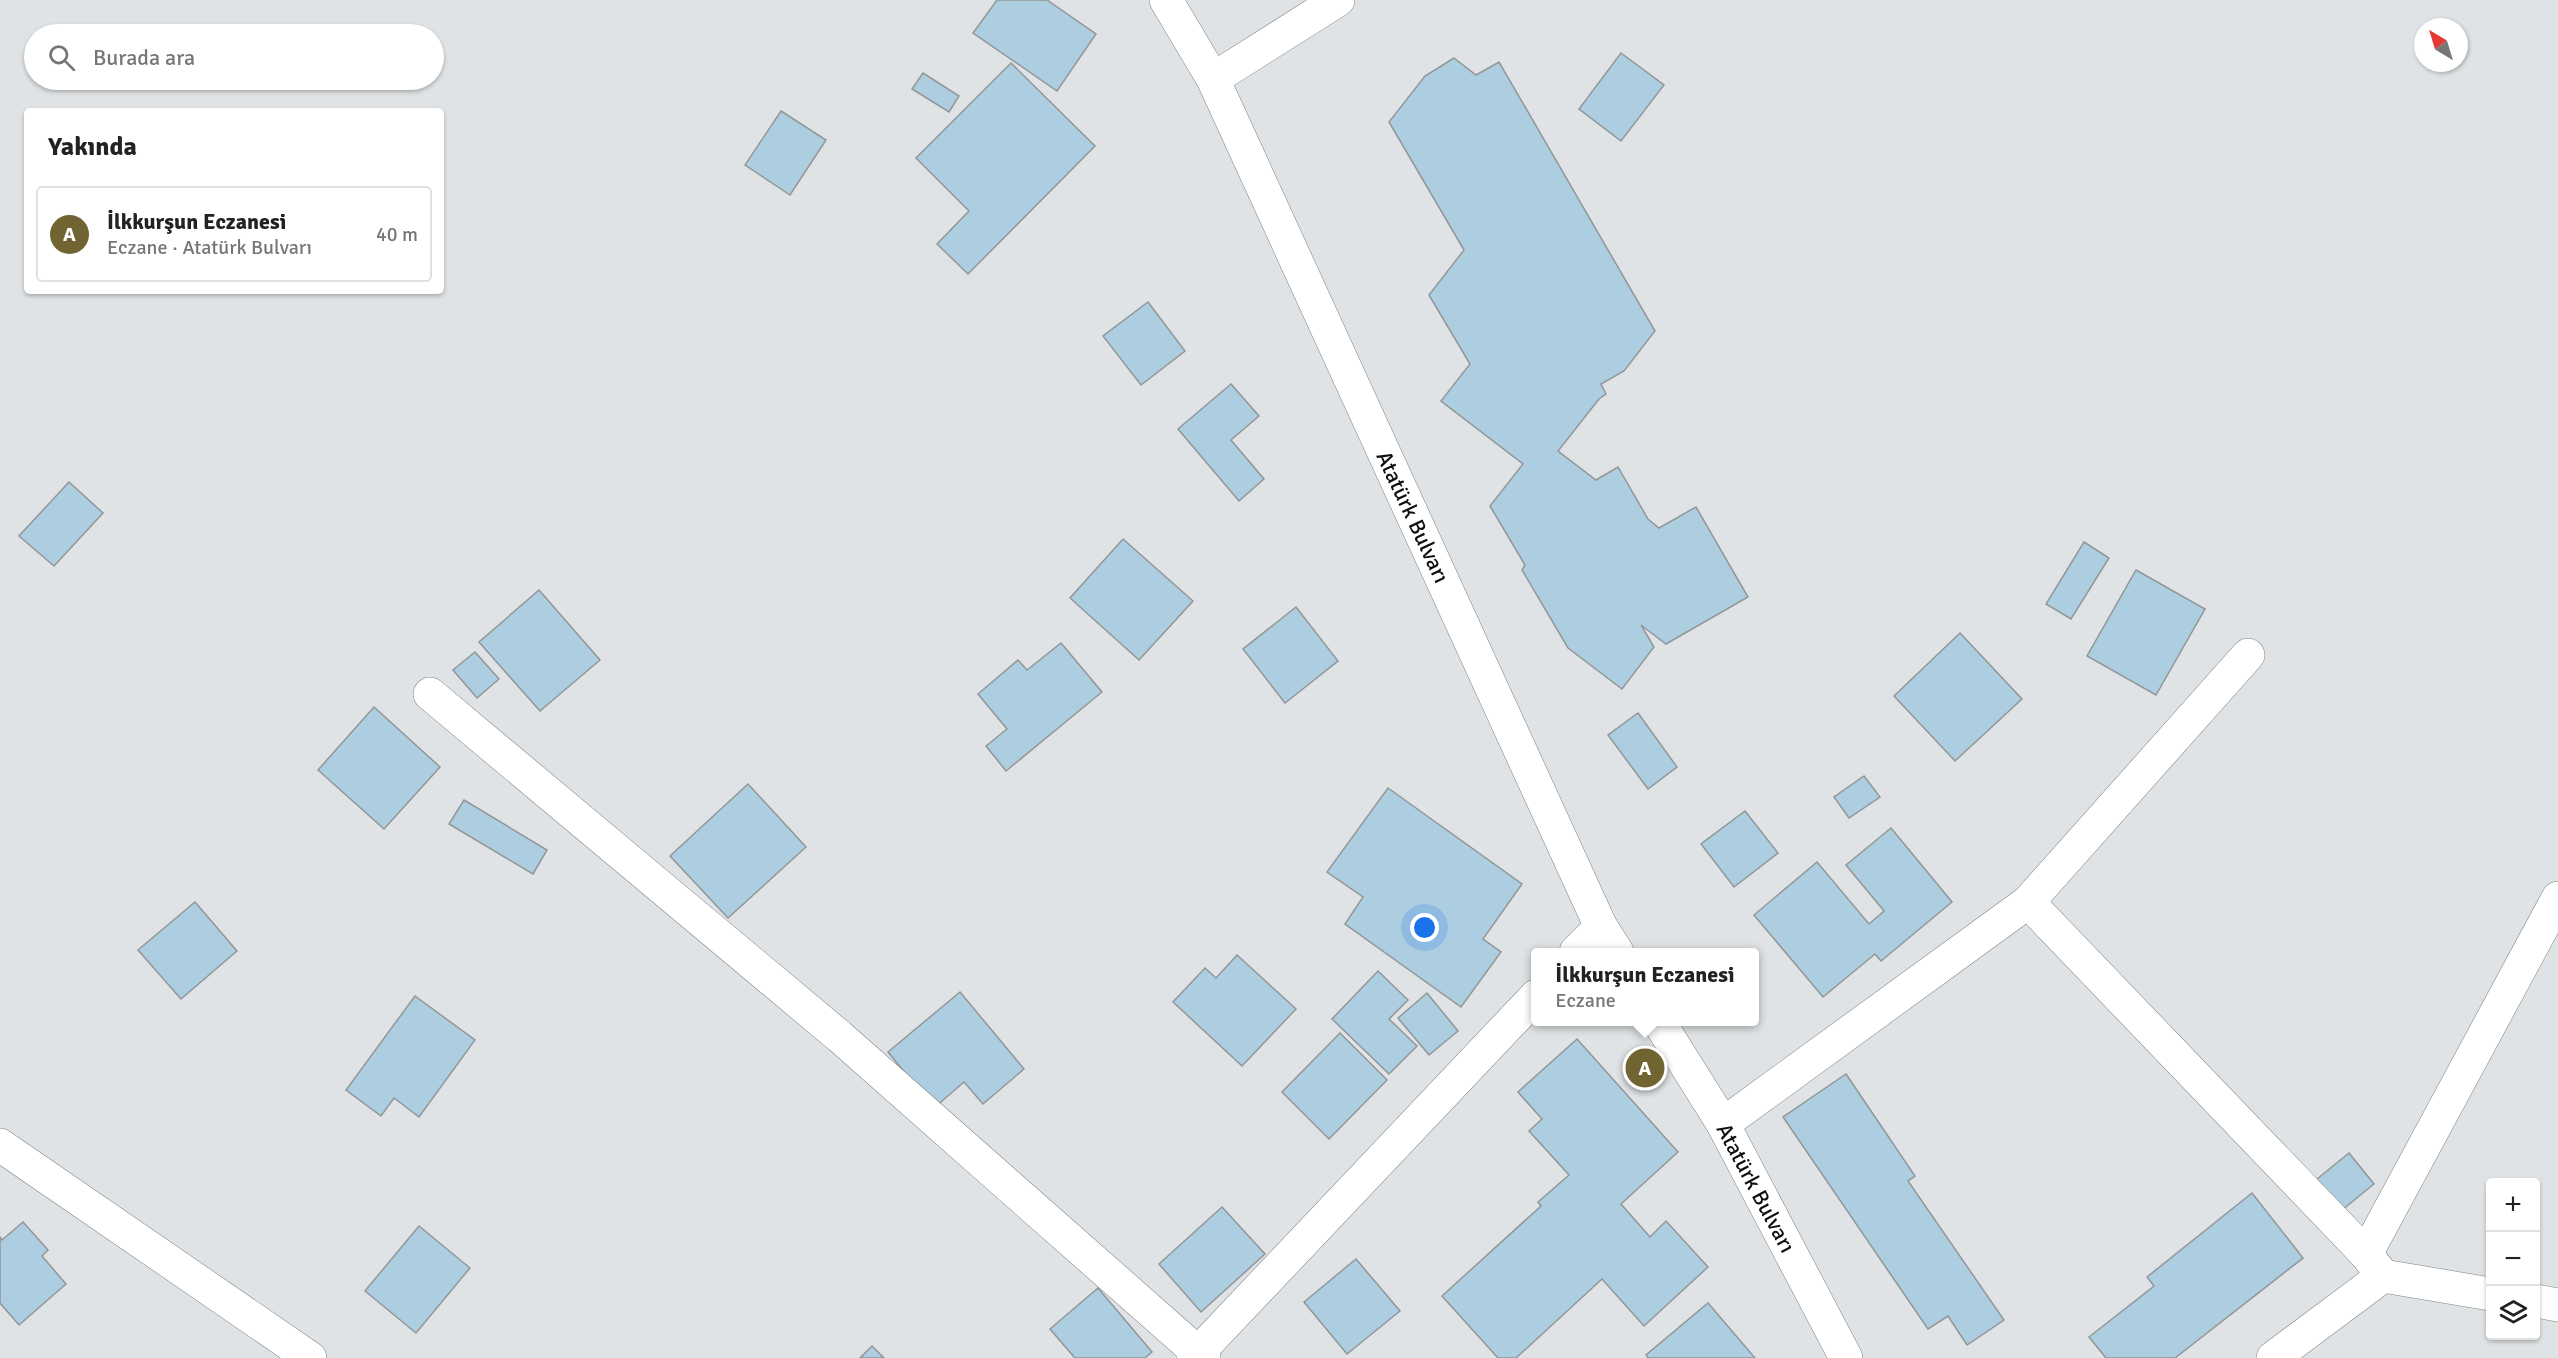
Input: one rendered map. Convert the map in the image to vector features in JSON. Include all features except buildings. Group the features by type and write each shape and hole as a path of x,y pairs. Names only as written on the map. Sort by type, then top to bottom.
{"street":[{"name":"Atatürk Bulvarı","path":"1166,0 1213,79 1609,940"},
{"path":"1213,79 1338,0"},
{"path":"1723,1124 2028,902 2248,655"},
{"path":"430,694 839,1036 1199,1356 1531,1001"},
{"path":"2274,1358 2374,1265 2558,898"},
{"path":"2028,902 2374,1265 2486,1293"},
{"path":"1587,948 1609,940"},
{"name":"Atatürk Bulvarı","path":"1662,1026 1723,1124 1845,1358"},
{"path":"0,1145 310,1358"},
{"path":"2540,1302 2558,1305"}],"place":[{"name":"İlkkurşun Eczanesi","path":"1645,1068"}]}
